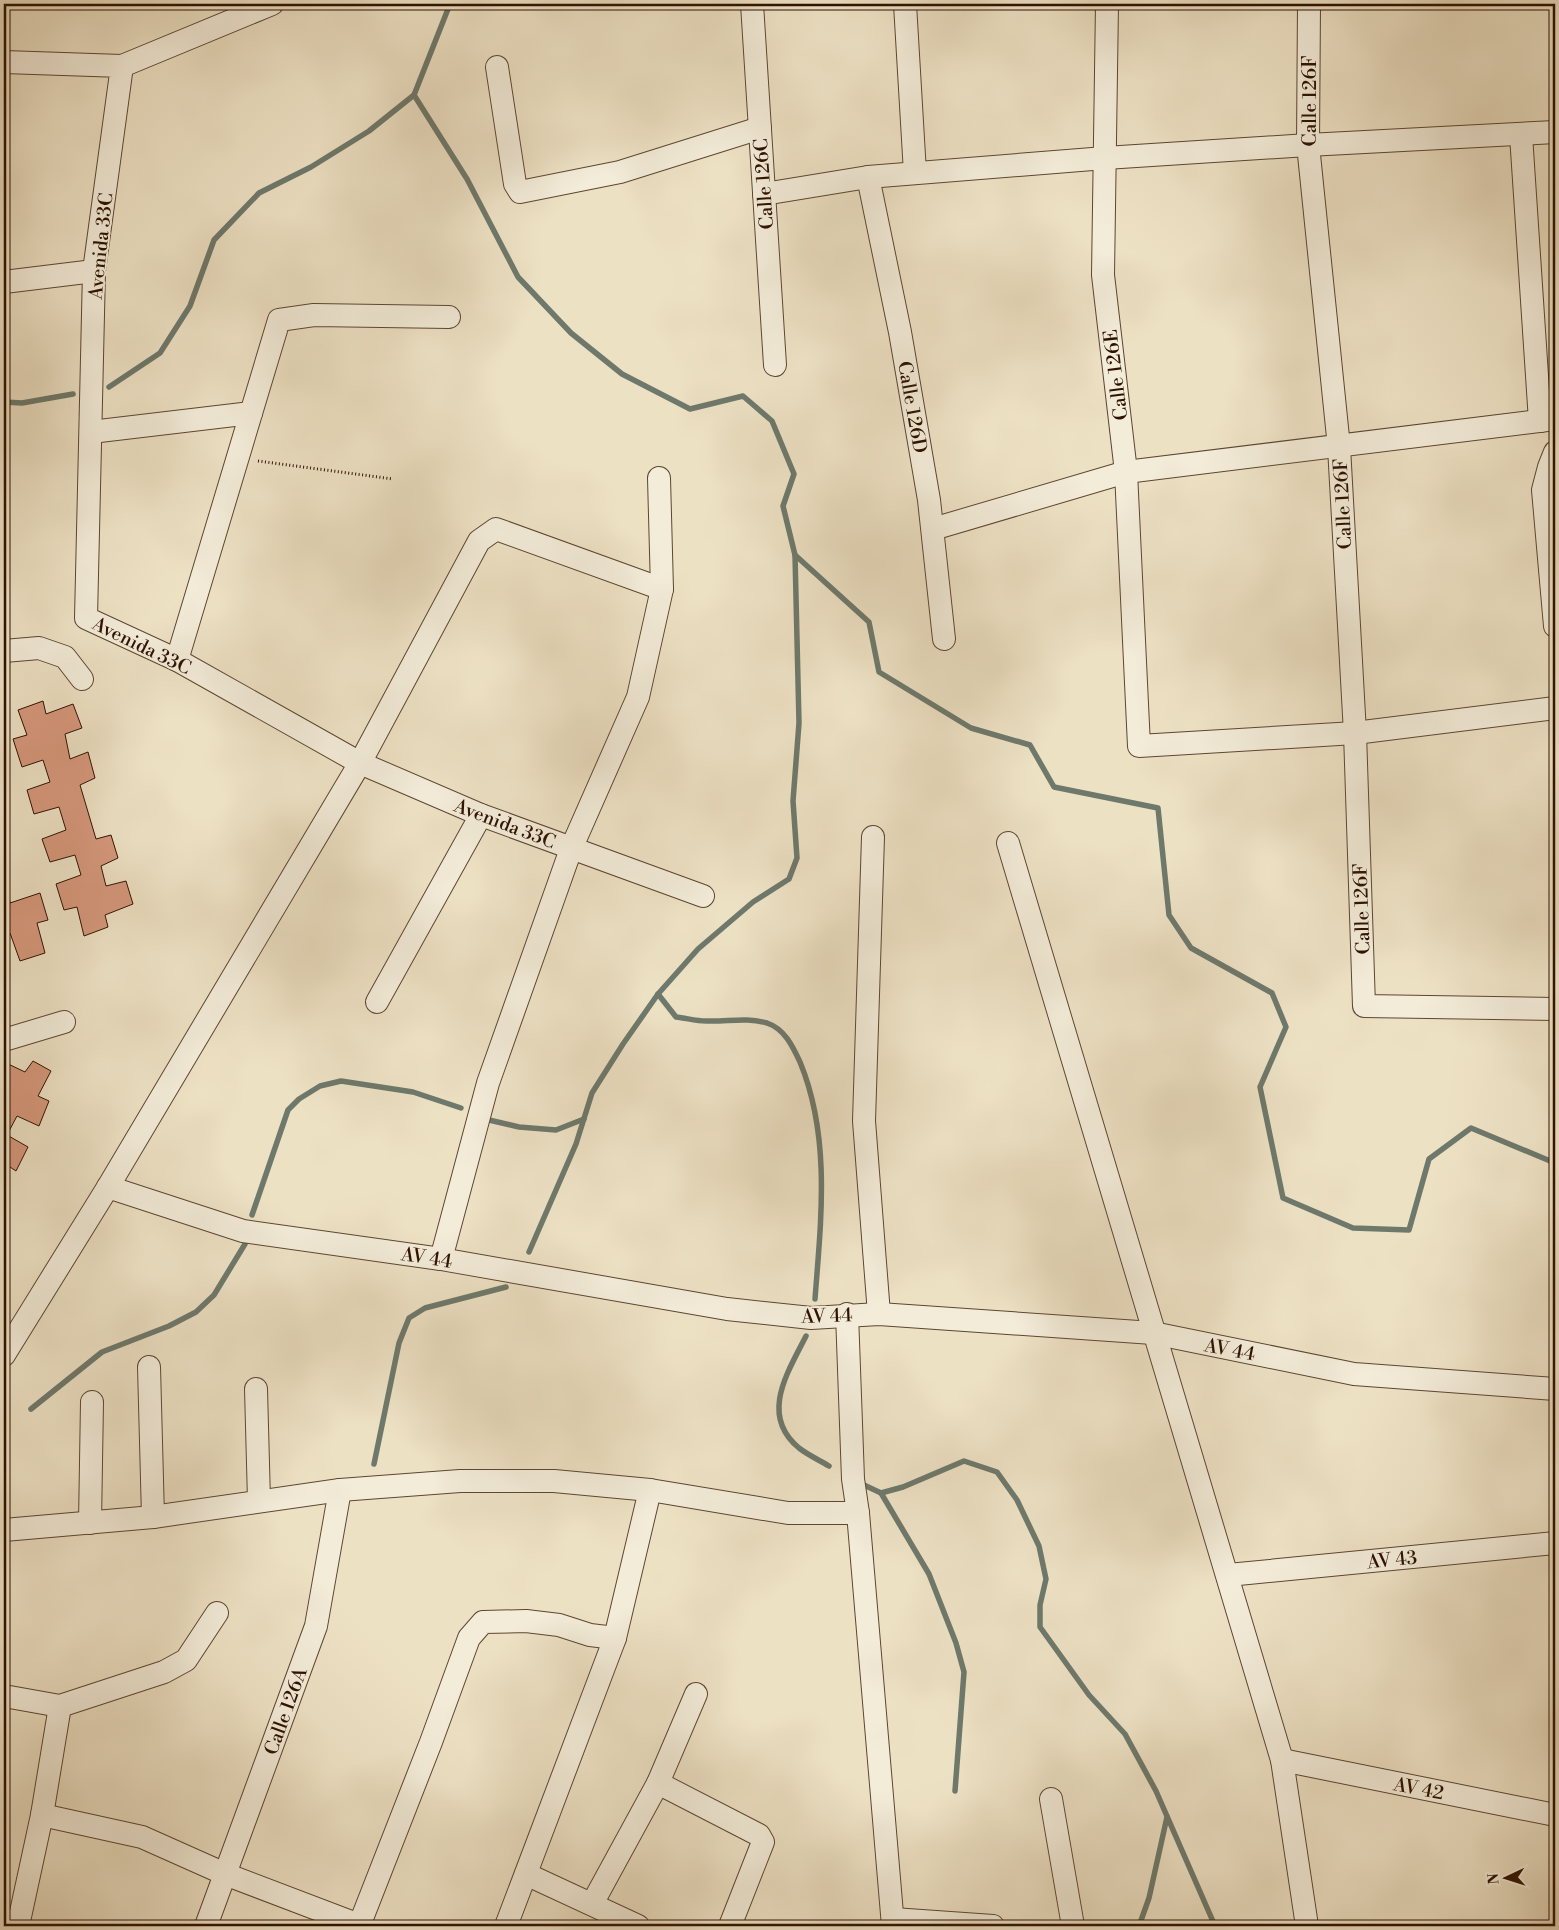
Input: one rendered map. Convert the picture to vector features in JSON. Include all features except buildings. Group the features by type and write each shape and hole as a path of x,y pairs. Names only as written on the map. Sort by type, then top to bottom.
{"street":[{"path":"4,62 122,66 272,4"},
{"name":"Calle 126C","path":"752,4 775,365"},
{"path":"905,4 916,173"},
{"name":"Calle 126E","path":"1107,4 1102,276 1126,472 1139,746 1356,733"},
{"name":"Calle 126F","path":"1309,4 1308,144 1339,447 1356,733 1364,1006 1555,1009"},
{"name":"Avenida 33C","path":"122,66 94,271 86,618 177,660 360,763 481,815 702,896"},
{"path":"497,67 515,184 520,192 620,172 760,128"},
{"path":"764,194 868,177 1105,158 1308,144 1555,132"},
{"path":"932,529 1126,472 1548,420 1521,135"},
{"name":"Calle 126D","path":"868,177 900,332 932,529 944,639"},
{"path":"4,282 94,271"},
{"path":"177,660 279,320 314,315 449,318"},
{"path":"91,432 251,414"},
{"path":"1555,452 1549,467 1544,490 1555,626"},
{"path":"441,1259 488,1083 571,849 638,697 662,589 659,478"},
{"path":"4,1355 108,1187 360,763 479,541 496,529 662,589"},
{"path":"4,651 39,648 65,657 82,679"},
{"path":"1356,733 1555,708"},
{"path":"377,1002 481,815"},
{"path":"873,836 864,1121 879,1314"},
{"path":"1008,843 1153,1334 1228,1575 1282,1760 1308,1926"},
{"path":"4,1040 64,1022"},
{"name":"AV 44","path":"108,1187 243,1231 441,1259 727,1309 811,1318 847,1314 879,1314 1153,1334 1354,1374 1555,1389"},
{"path":"847,1314 853,1479 858,1514 893,1923 993,1926"},
{"path":"148,1367 153,1517"},
{"path":"256,1389 259,1501"},
{"path":"90,1523 92,1402"},
{"path":"4,1530 153,1517 340,1490 460,1481 554,1481 650,1490 788,1513 858,1514"},
{"name":"Calle 126A","path":"206,1926 316,1626 340,1490"},
{"path":"506,1926 615,1638 650,1490"},
{"name":"AV 43","path":"1228,1575 1555,1543"},
{"path":"4,1696 60,1706 164,1672 186,1660 217,1614"},
{"path":"42,1815 142,1837 225,1874 359,1926 431,1742 469,1638 483,1622 526,1621 558,1625 590,1635 615,1638"},
{"path":"592,1904 658,1783 696,1694"},
{"path":"18,1926 42,1815 60,1706"},
{"name":"AV 42","path":"1282,1760 1555,1815"},
{"path":"658,1783 717,1812 759,1835 761,1838 763,1842 730,1926"},
{"path":"1051,1799 1073,1926"},
{"path":"526,1874 638,1926"}],"path":[{"path":"238,458 392,479"}],"waterway":[{"path":"454,4 448,9 414,95 467,179 518,277 571,333 622,374 690,409 743,396 772,421 794,474 783,506 795,555 799,723 793,801 797,858 789,879 753,902 698,949 658,994 623,1044 592,1093 576,1144 529,1252"},
{"path":"109,387 160,353 190,306 214,240 259,193 311,167 369,131 414,95"},
{"path":"4,402 22,403 73,394"},
{"path":"795,555 869,622 879,672 971,728 1030,745 1054,787 1158,808 1169,915 1191,948 1272,993 1286,1027 1260,1087 1283,1198 1353,1228 1409,1230 1429,1159 1471,1128 1555,1163"},
{"path":"658,994 676,1017 702,1021 744,1020 767,1023 784,1034 794,1050 810,1090 820,1149 821,1209 815,1299"},
{"path":"252,1215 288,1110 299,1099 320,1086 341,1081 413,1092 461,1108"},
{"path":"489,1120 519,1127 556,1130 584,1119"},
{"path":"31,1409 102,1352 169,1326 196,1312 214,1295 245,1244"},
{"path":"374,1464 399,1343 409,1318 425,1308 506,1287"},
{"path":"806,1336 785,1379 779,1408 781,1422 787,1435 799,1448 829,1466"},
{"path":"864,1485 881,1493 903,1487 964,1461 997,1472 1017,1500 1039,1546 1046,1579 1040,1605 1040,1627 1089,1695 1125,1734 1156,1791 1215,1926"},
{"path":"881,1493 929,1574 956,1643 964,1672 955,1791"},
{"path":"1139,1926 1149,1898 1167,1817"}]}
